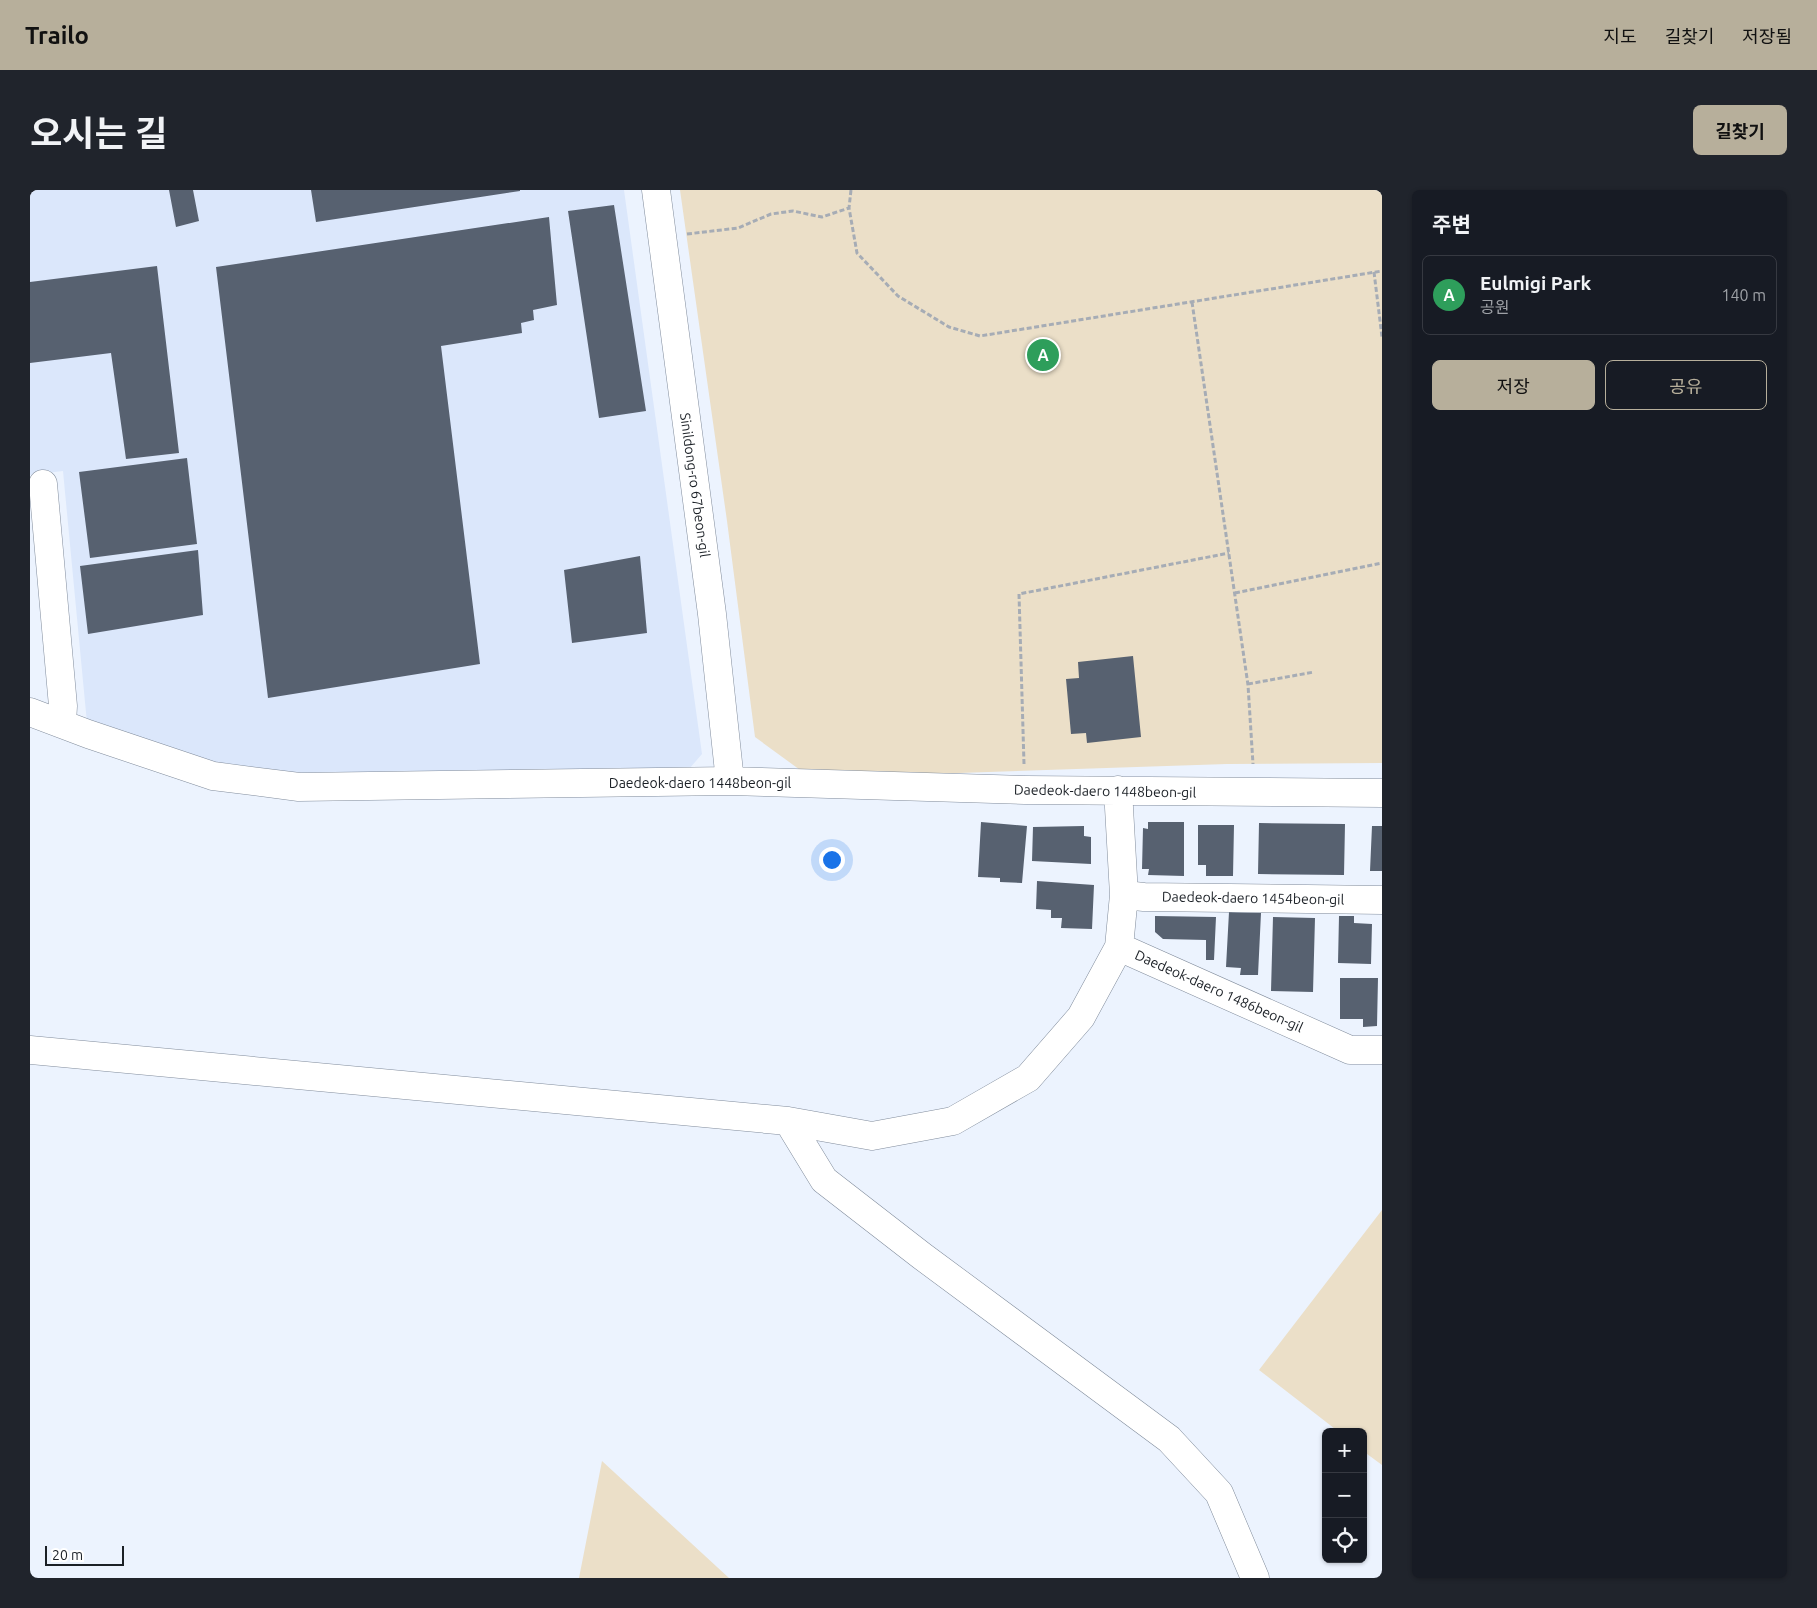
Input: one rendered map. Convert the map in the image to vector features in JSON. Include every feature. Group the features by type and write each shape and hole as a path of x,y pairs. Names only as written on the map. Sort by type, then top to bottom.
{"street":[{"name":"Sinildong-ro 67beon-gil","path":"656,190 712,614 730,781"},
{"path":"43,484 63,706 62,723"},
{"name":"Daedeok-daero 1448beon-gil","path":"30,712 88,734 213,776 299,787 730,781 1025,790 1382,794"},
{"name":"Daedeok-daero 1486beon-gil","path":"1118,790 1124,895 1119,947 1350,1050 1382,1050"},
{"name":"Daedeok-daero 1454beon-gil","path":"1124,895 1144,897 1382,900"},
{"path":"30,1050 788,1121 872,1136 953,1121 1028,1078 1082,1018 1119,947"},
{"path":"788,1121 824,1180 922,1256 1169,1439 1219,1493 1255,1578"}],"path":[{"path":"851,190 849,208 857,253 898,296 949,327 980,336 1382,271"},
{"path":"687,234 738,228 771,214 793,211 822,217 849,208"},
{"path":"1374,272 1382,336"},
{"path":"1192,302 1248,684 1255,792"},
{"path":"1025,790 1019,594 1229,553"},
{"path":"1235,593 1382,563"},
{"path":"1248,684 1314,672"}],"shaded area":[{"path":"30,190 624,190 702,754 683,776 245,772 87,723 63,471 30,475"},
{"path":"680,190 1382,190 1382,763 1227,764 811,778 755,737 727,521"},
{"path":"1382,1210 1382,1465 1367,1454 1367,1428 1334,1428 1259,1370"},
{"path":"602,1461 729,1578 579,1578"}],"building":[{"path":"169,190 193,190 199,221 176,227"},
{"path":"311,190 520,190 520,191 316,222"},
{"path":"614,205 646,411 599,418 568,211"},
{"path":"549,217 557,305 533,310 534,320 521,323 522,333 441,346 480,664 268,698 216,267"},
{"path":"157,266 179,453 126,459 111,353 30,363 30,282"},
{"path":"187,458 197,544 90,558 79,472"},
{"path":"198,550 203,615 88,634 80,566"},
{"path":"640,556 647,633 572,643 564,570"},
{"path":"1133,656 1141,737 1087,743 1086,733 1071,734 1066,679 1079,678 1078,662"},
{"path":"981,822 1027,826 1022,883 1000,882 1000,878 978,877"},
{"path":"1148,822 1184,822 1184,876 1148,875 1149,869 1142,869 1143,828 1148,829"},
{"path":"1259,823 1345,824 1344,875 1258,874"},
{"path":"1198,825 1234,825 1233,876 1206,876 1206,865 1198,865"},
{"path":"1084,826 1084,836 1091,837 1091,864 1032,861 1033,827"},
{"path":"1372,826 1382,826 1382,871 1370,871"},
{"path":"1037,881 1094,885 1092,929 1061,928 1062,918 1051,918 1051,910 1036,909"},
{"path":"1229,912 1261,913 1258,975 1240,975 1241,968 1226,967"},
{"path":"1155,916 1216,917 1214,960 1206,960 1206,940 1163,939 1155,932"},
{"path":"1339,916 1354,916 1354,923 1372,924 1371,964 1338,963"},
{"path":"1273,917 1315,918 1313,992 1271,991"},
{"path":"1340,978 1378,978 1377,1026 1363,1027 1363,1019 1340,1019"}],"place":[{"name":"Eulmigi Park","path":"1043,355"}]}
